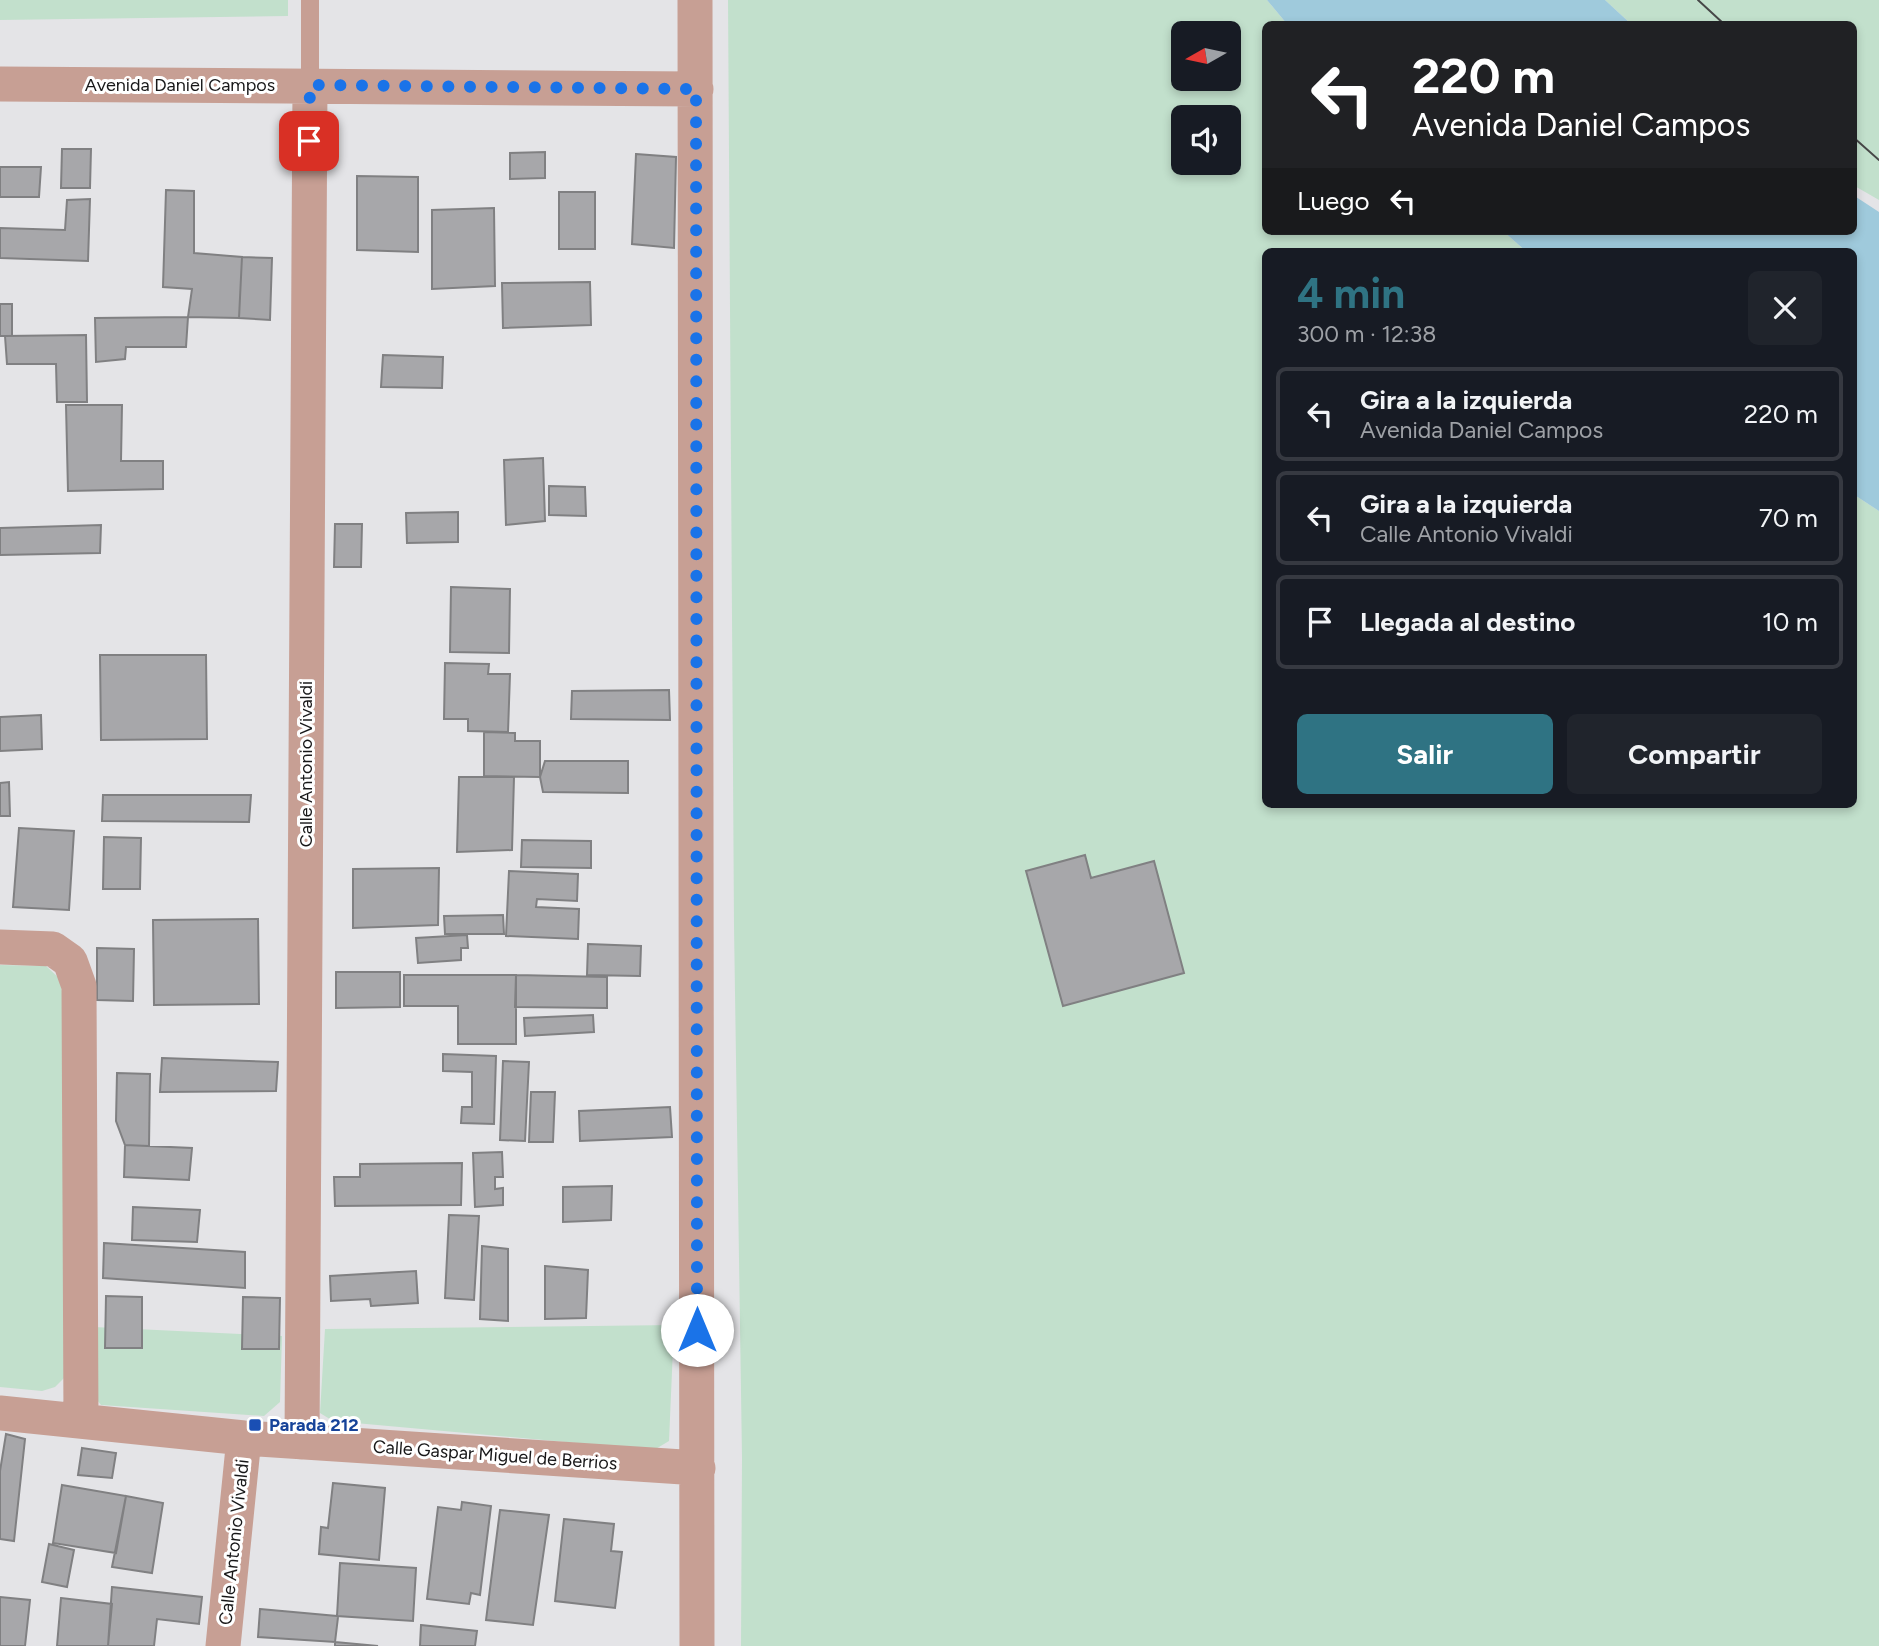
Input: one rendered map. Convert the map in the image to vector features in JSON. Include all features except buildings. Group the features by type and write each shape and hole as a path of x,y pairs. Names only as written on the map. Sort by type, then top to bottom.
{"street":[{"path":"695,0 697,1646"},
{"name":"Avenida Daniel Campos","path":"0,84 696,89"},
{"name":"Calle Antonio Vivaldi","path":"302,1442 310,85"},
{"path":"0,947 54,949 70,961 79,986 81,1421"},
{"name":"Calle Gaspar Miguel de Berrios","path":"0,1413 244,1438 698,1468"},
{"name":"Calle Antonio Vivaldi","path":"223,1646 244,1438"}],"lane":[{"path":"310,0 310,85"}],"green space":[{"path":"0,0 288,0 288,16 0,20"},
{"path":"728,0 1267,0 1284,21 1262,21 1262,235 1508,235 1522,248 1262,248 1262,808 1857,808 1857,497 1879,511 1879,1646 741,1646 742,1458 734,926"},
{"path":"1605,0 1879,0 1879,200 1857,187 1857,21 1628,21"},
{"path":"0,965 46,966 60,979 63,997 64,1378 55,1387 42,1391 0,1387"},
{"path":"674,1325 669,1441 654,1450 333,1421 320,1413 325,1329"},
{"path":"94,1327 282,1336 280,1402 264,1416 101,1405 93,1395"}],"water":[{"path":"1267,0 1605,0 1628,21 1284,21"},
{"path":"1857,198 1879,212 1879,511 1857,497 1857,248 1522,248 1508,235 1857,235"}],"tram line":[{"path":"1698,0 1721,21"},
{"path":"1857,141 1879,160"}],"place":[{"name":"Parada 212","path":"255,1425"}],"route":[{"path":"309,141 310,85 696,89 697,1330"}]}
